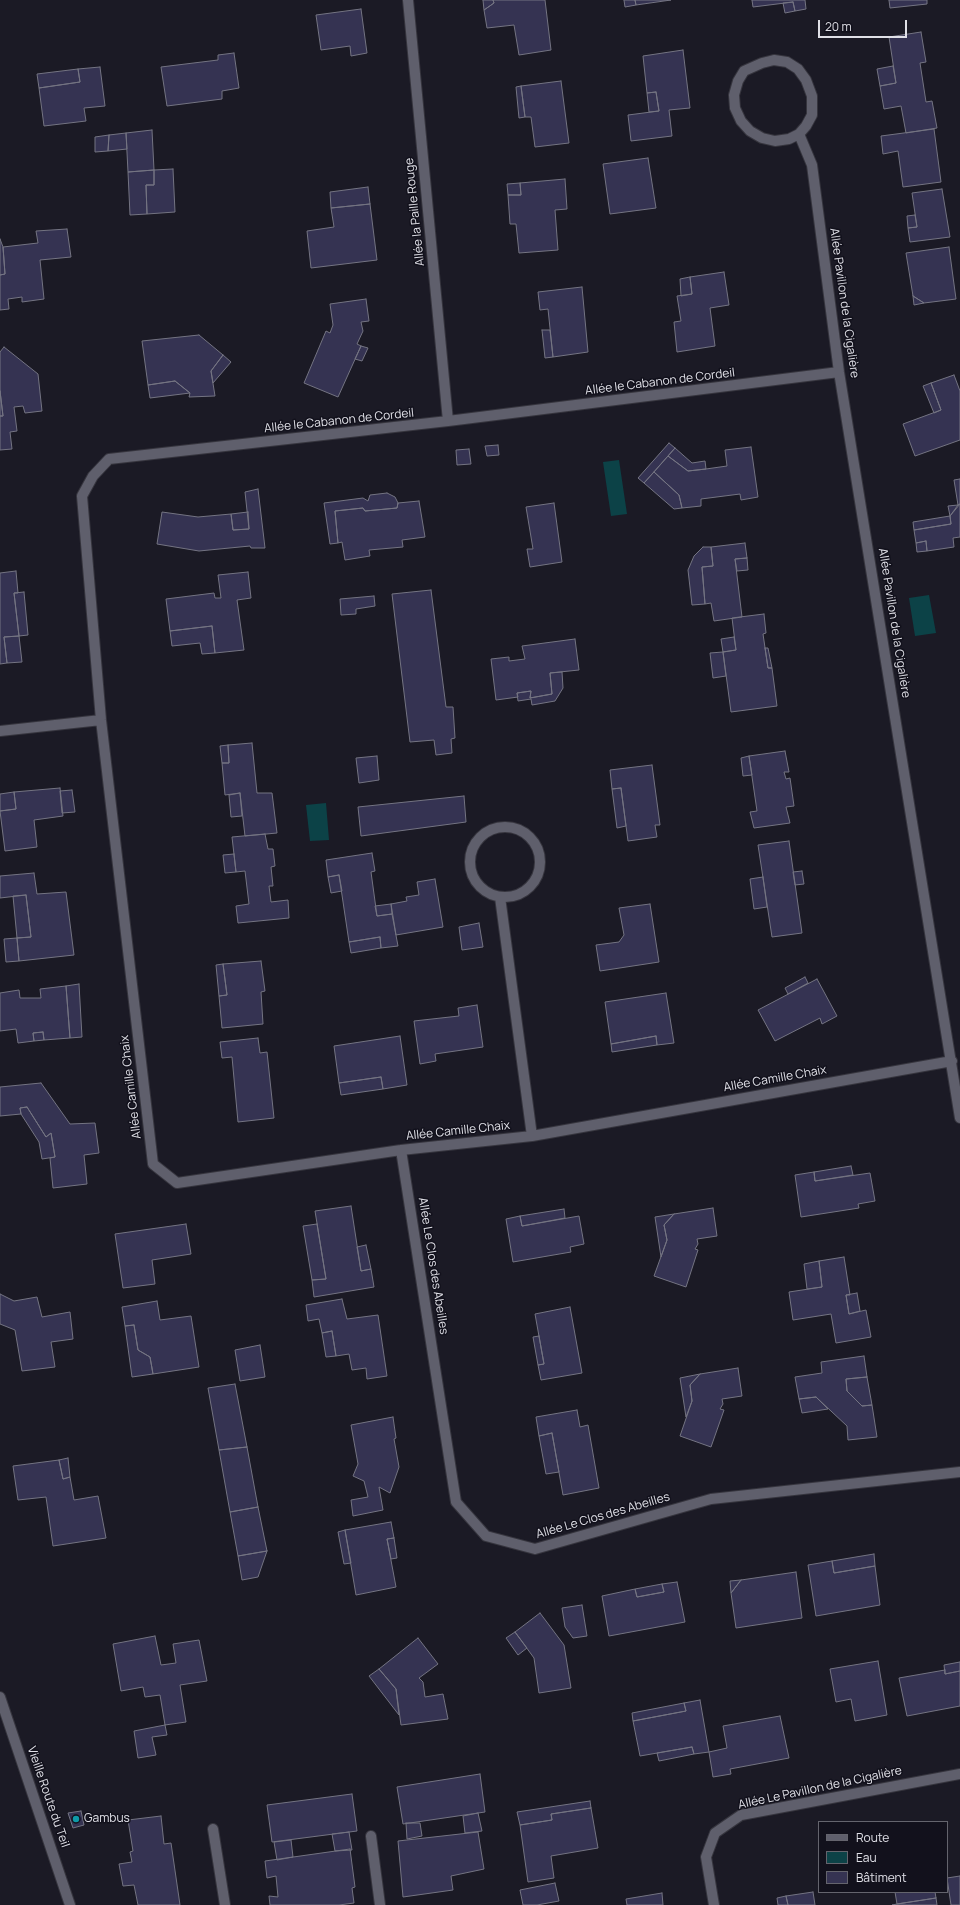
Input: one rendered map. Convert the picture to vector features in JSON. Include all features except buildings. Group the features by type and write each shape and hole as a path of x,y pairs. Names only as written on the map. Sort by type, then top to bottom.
{"street":[{"name":"Allée la Paille Rouge","path":"408,0 448,421"},
{"path":"774,60 787,62 798,70 806,80 812,96 812,115 806,126 799,134 789,139 775,141 762,138 750,132 741,121 735,108 734,95 738,81 744,71 762,63 774,60"},
{"name":"Allée Pavillon de la Cigalière","path":"799,134 812,165 839,372 952,1061 960,1118"},
{"name":"Allée le Cabanon de Cordeil","path":"101,720 82,496 93,476 109,459 448,421 839,372"},
{"path":"0,731 101,720"},
{"name":"Allée Camille Chaix","path":"101,720 153,1164 177,1183 402,1150 532,1136 952,1061"},
{"path":"497,828 509,828 519,831 528,837 536,846 539,856 539,867 531,886 522,893 500,897 488,893 479,886 472,876 471,852 477,841 486,833 497,828"},
{"path":"500,897 532,1136"},
{"name":"Allée Le Clos des Abeilles","path":"402,1150 456,1502 486,1536 535,1549 711,1499 960,1472"},
{"name":"Vieille Route du Teil","path":"0,1697 70,1905"},
{"name":"Allée Le Pavillon de la Cigalière","path":"714,1905 706,1857 715,1833 741,1815 960,1774"},
{"path":"214,1828 226,1905"},
{"path":"370,1836 380,1905"}],"water":[{"path":"619,460 627,514 611,516 603,462"},
{"path":"929,595 936,633 915,636 909,598"},
{"path":"326,803 329,840 310,841 306,805"}],"place":[{"name":"Gambus","path":"76,1819"}]}
